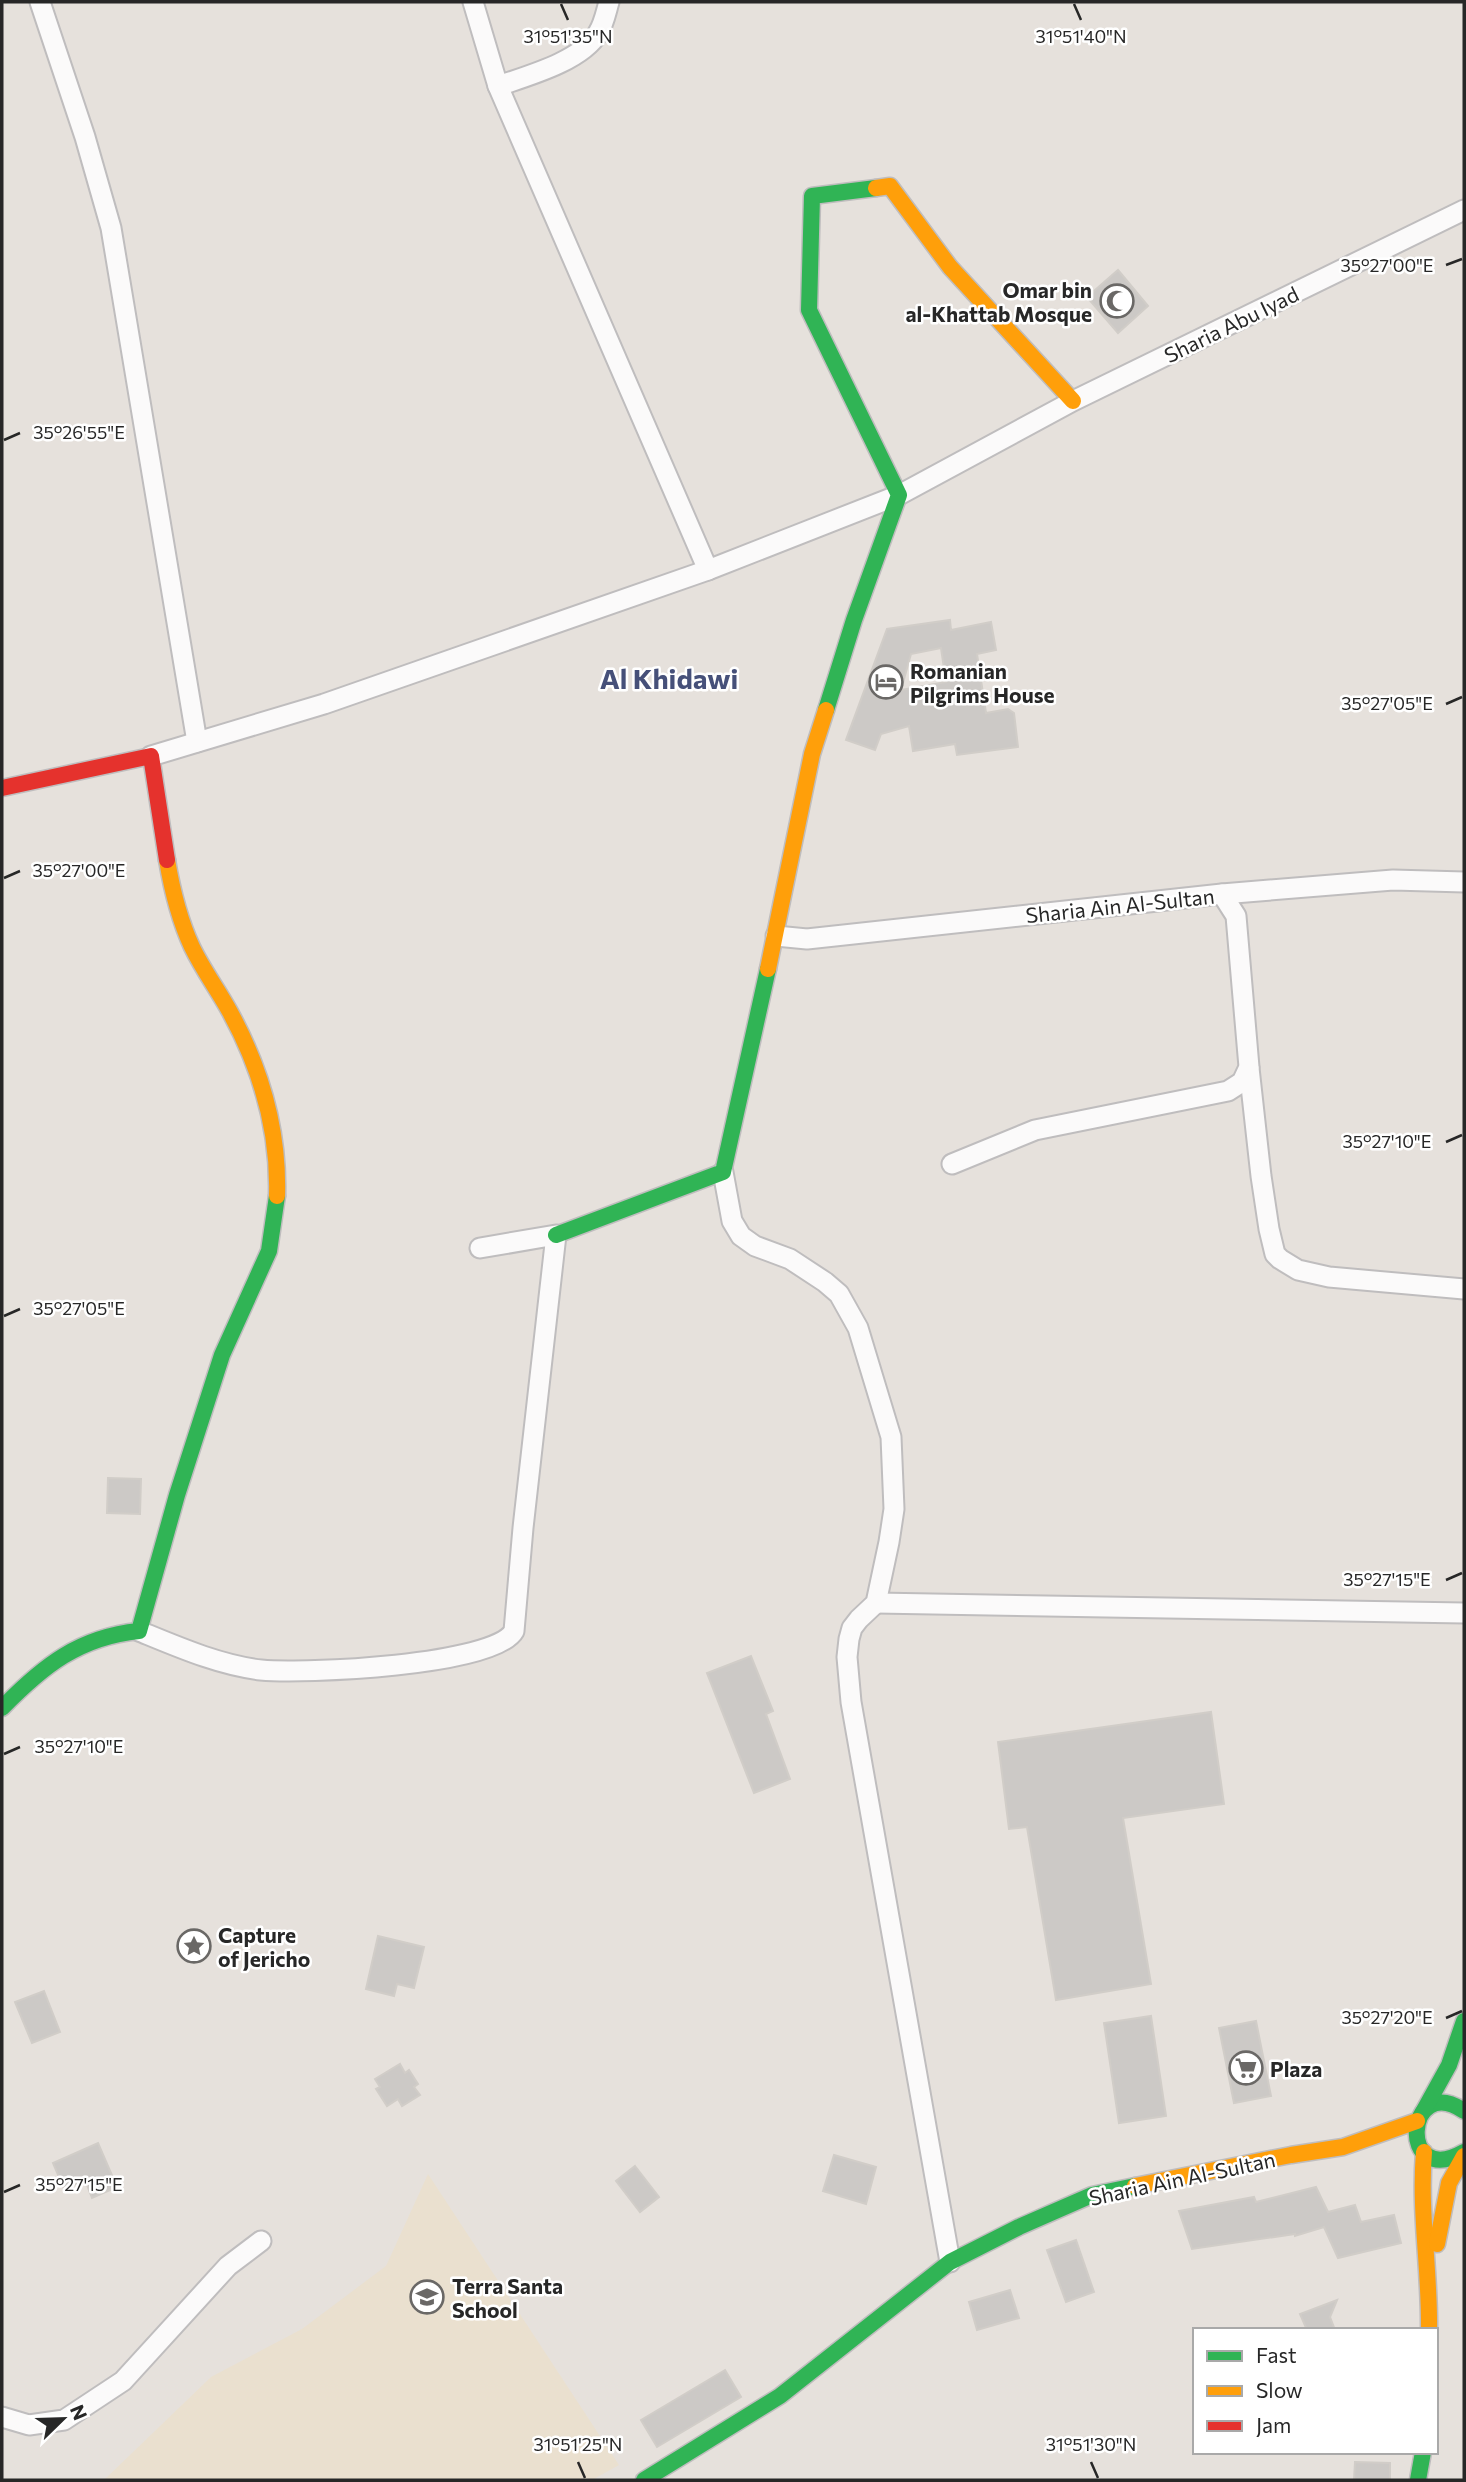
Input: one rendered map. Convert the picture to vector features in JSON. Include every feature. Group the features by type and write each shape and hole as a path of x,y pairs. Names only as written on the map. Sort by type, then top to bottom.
{"street":[{"path":"40,2 85,137 111,228 197,742"},
{"path":"473,2 498,86 708,570"},
{"path":"498,86 572,57 586,47 598,33 609,2"},
{"path":"950,2262 851,1702 847,1657 852,1628 876,1603 894,1509 891,1437 858,1328 839,1294 790,1259 755,1246 741,1236 732,1221 723,1172 776,936 812,754 854,620 898,495 809,310 812,196 890,186 950,267 1073,401"},
{"name":"Sharia Abu Iyad","path":"151,756 324,704 708,570 898,495 1073,401 1464,210"},
{"path":"2,788 151,756 170,879 179,915 193,949 232,1014 260,1079 274,1130 276,1194 269,1251 222,1356 177,1495 139,1631"},
{"name":"Sharia Ain Al-Sultan","path":"776,936 807,939 1222,894 1393,880 1464,882"},
{"path":"1222,894 1236,916 1253,1114 1275,1254 1288,1266 1329,1277 1464,1289"},
{"path":"952,1164 1035,1130 1228,1091 1242,1082 1249,1067"},
{"path":"1228,1091 1246,1101 1253,1114"},
{"path":"480,1248 556,1235 723,1172"},
{"path":"2,1708 29,1681 65,1654 106,1635 139,1631 199,1655 259,1670 302,1672 345,1670 465,1655 492,1647 512,1636 556,1235"},
{"path":"876,1603 1464,1613"},
{"path":"1429,2328 1422,2151 1416,2140 1420,2116 1449,2065 1464,2021"},
{"name":"Sharia Ain Al-Sultan","path":"1343,2147 1420,2116 1438,2103 1463,2105"},
{"name":"Sharia Ain Al-Sultan","path":"644,2480 780,2396 950,2262 1018,2227 1092,2195 1343,2147 1422,2151 1434,2160 1443,2161 1464,2154"},
{"path":"1428,2273 1450,2183 1464,2154"},
{"path":"2,2417 29,2425 64,2420 123,2381 212,2283 261,2241"},
{"path":"1418,2480 1423,2454"}],"shaded area":[{"name":"Terra Santa School","path":"428,2174 619,2465 592,2480 104,2480 211,2377 302,2329 386,2266"}],"building":[{"name":"Omar bin al-Khattab Mosque","path":"1118,270 1148,306 1118,333 1087,297"},
{"name":"Romanian Pilgrims House","path":"950,620 951,630 991,622 996,650 977,654 986,713 1008,709 1014,713 1018,747 957,755 955,744 913,751 909,726 881,734 875,750 846,740 887,629","holes":["941,648 946,682 901,690 911,654"]},
{"path":"108,1478 141,1479 140,1514 107,1513"},
{"path":"751,1656 773,1711 766,1714 790,1779 754,1793 707,1673"},
{"path":"1211,1712 1224,1804 1123,1818 1151,1984 1056,2000 1027,1827 1009,1829 998,1742"},
{"path":"378,1936 424,1947 414,1988 397,1984 394,1996 366,1989"},
{"path":"44,1991 60,2032 32,2043 15,2002"},
{"path":"1151,2016 1166,2116 1119,2123 1104,2023"},
{"path":"1256,2021 1271,2096 1234,2103 1219,2028"},
{"path":"400,2064 405,2073 409,2070 418,2084 414,2087 420,2095 402,2106 398,2099 387,2106 376,2089 380,2087 375,2079"},
{"path":"98,2143 117,2187 92,2198 85,2180 64,2189 53,2163"},
{"path":"834,2155 876,2167 866,2204 823,2191"},
{"path":"635,2166 659,2197 640,2212 616,2181"},
{"path":"1316,2187 1328,2212 1355,2205 1361,2222 1394,2215 1401,2243 1338,2258 1324,2227 1295,2236 1192,2249 1179,2211 1254,2197 1256,2202"},
{"path":"1076,2240 1094,2292 1066,2302 1047,2250"},
{"path":"1010,2290 1019,2318 977,2330 969,2302"},
{"path":"1337,2300 1330,2317 1334,2328 1306,2328 1300,2314"},
{"path":"725,2370 741,2397 657,2447 641,2420"},
{"path":"1355,2462 1390,2463 1390,2480 1354,2480"}],"traffic: fast":[{"path":"826,710 854,620 899,495 809,310 812,196 876,188"},
{"path":"556,1235 723,1172 768,969"},
{"path":"2,1708 32,1679 63,1656 98,1640 139,1631 177,1495 222,1355 269,1251 277,1196"},
{"path":"1423,2112 1449,2065 1464,2021"},
{"path":"1464,2111 1444,2103 1430,2106 1420,2116 1417,2131 1419,2145 1427,2156 1442,2160 1464,2152"},
{"path":"644,2480 780,2396 950,2262 1019,2227 1092,2195 1135,2186"},
{"path":"1418,2480 1423,2454"}],"traffic: slow":[{"path":"876,188 890,186 950,267 1073,401"},
{"path":"768,969 812,754 826,710"},
{"path":"167,860 176,904 187,936 241,1034 259,1078 275,1148 277,1196"},
{"path":"1135,2186 1343,2147 1417,2121"},
{"path":"1424,2152 1423,2196 1429,2328"},
{"path":"1437,2244 1449,2183 1464,2156"}],"traffic: jam":[{"path":"2,788 151,756 167,860"}],"place":[{"name":"Omar bin al-Khattab Mosque","path":"1117,301"},
{"name":"Romanian Pilgrims House","path":"886,682"},
{"name":"Capture of Jericho","path":"194,1946"},
{"name":"Plaza","path":"1246,2068"},
{"name":"Terra Santa School","path":"427,2297"}],"district":[{"name":"Al Khidawi","path":"669,678"}]}
